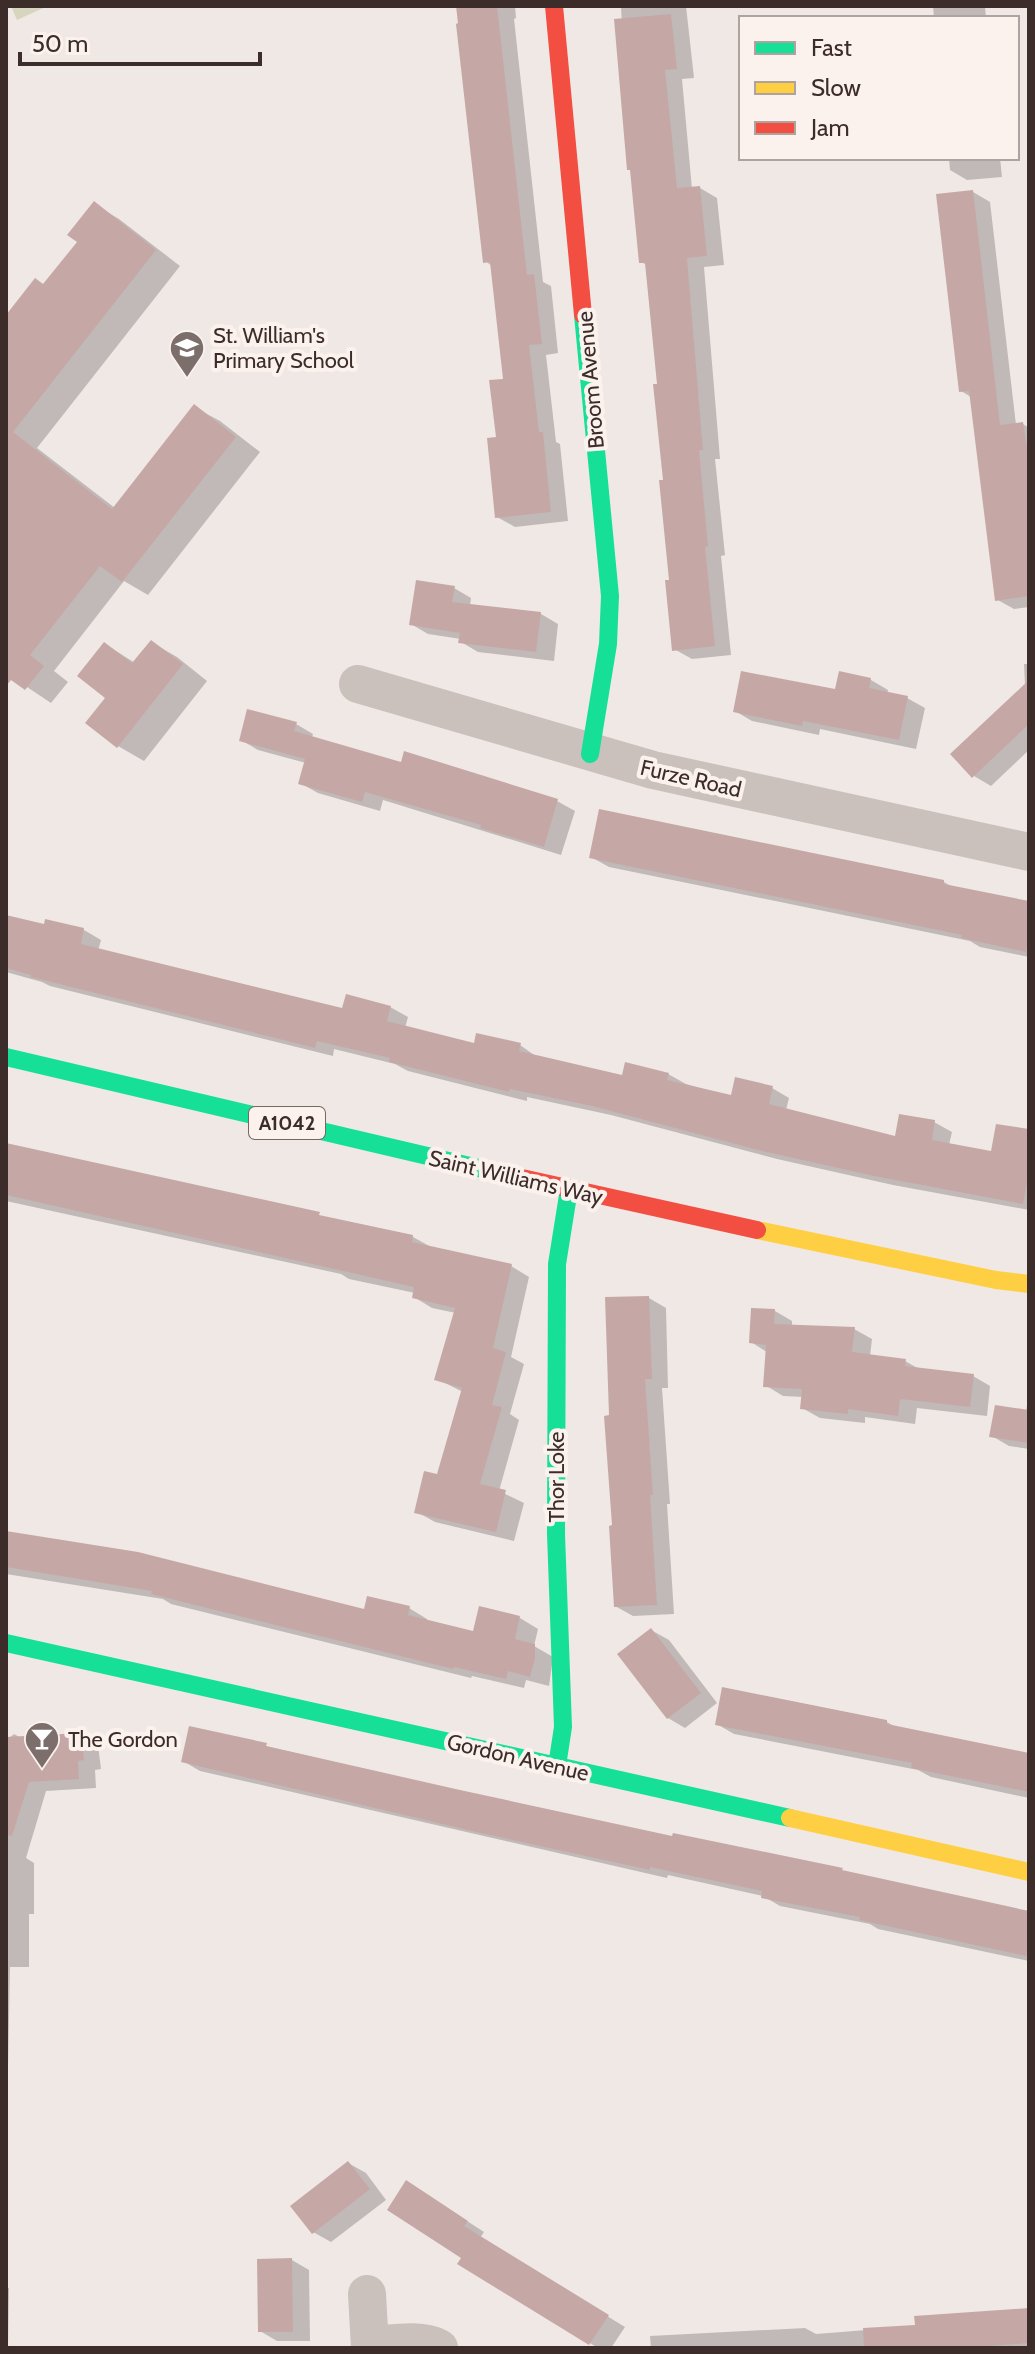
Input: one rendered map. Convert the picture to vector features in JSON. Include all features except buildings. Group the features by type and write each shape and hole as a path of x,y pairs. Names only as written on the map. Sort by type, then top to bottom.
{"main road":[{"name":"Broom Avenue","path":"554,6 610,596 608,644 590,754"},
{"name":"Saint Williams Way","path":"6,1057 787,1238 1029,1284"},
{"name":"Thor Loke","path":"557,1766 563,1727 556,1534 557,1264 569,1189"},
{"name":"Gordon Avenue","path":"6,1643 1029,1872"}],"street":[{"name":"Furze Road","path":"358,684 653,770 1029,852"},
{"path":"367,2294 370,2346 407,2343 439,2348"}],"green space":[{"path":"11,6 48,6 17,20"}],"traffic: fast":[{"path":"583,315 610,596 608,644 590,754"},
{"path":"6,1057 504,1174"},
{"path":"557,1766 563,1727 556,1534 557,1264 569,1189"},
{"path":"6,1643 790,1818"}],"traffic: slow":[{"path":"757,1230 996,1280 1029,1284"},
{"path":"790,1818 1029,1872"}],"traffic: jam":[{"path":"554,6 583,315"},
{"path":"504,1174 757,1230"}],"place":[{"name":"St. William's Primary School","path":"187,379"},
{"name":"The Gordon","path":"42,1770"}]}
